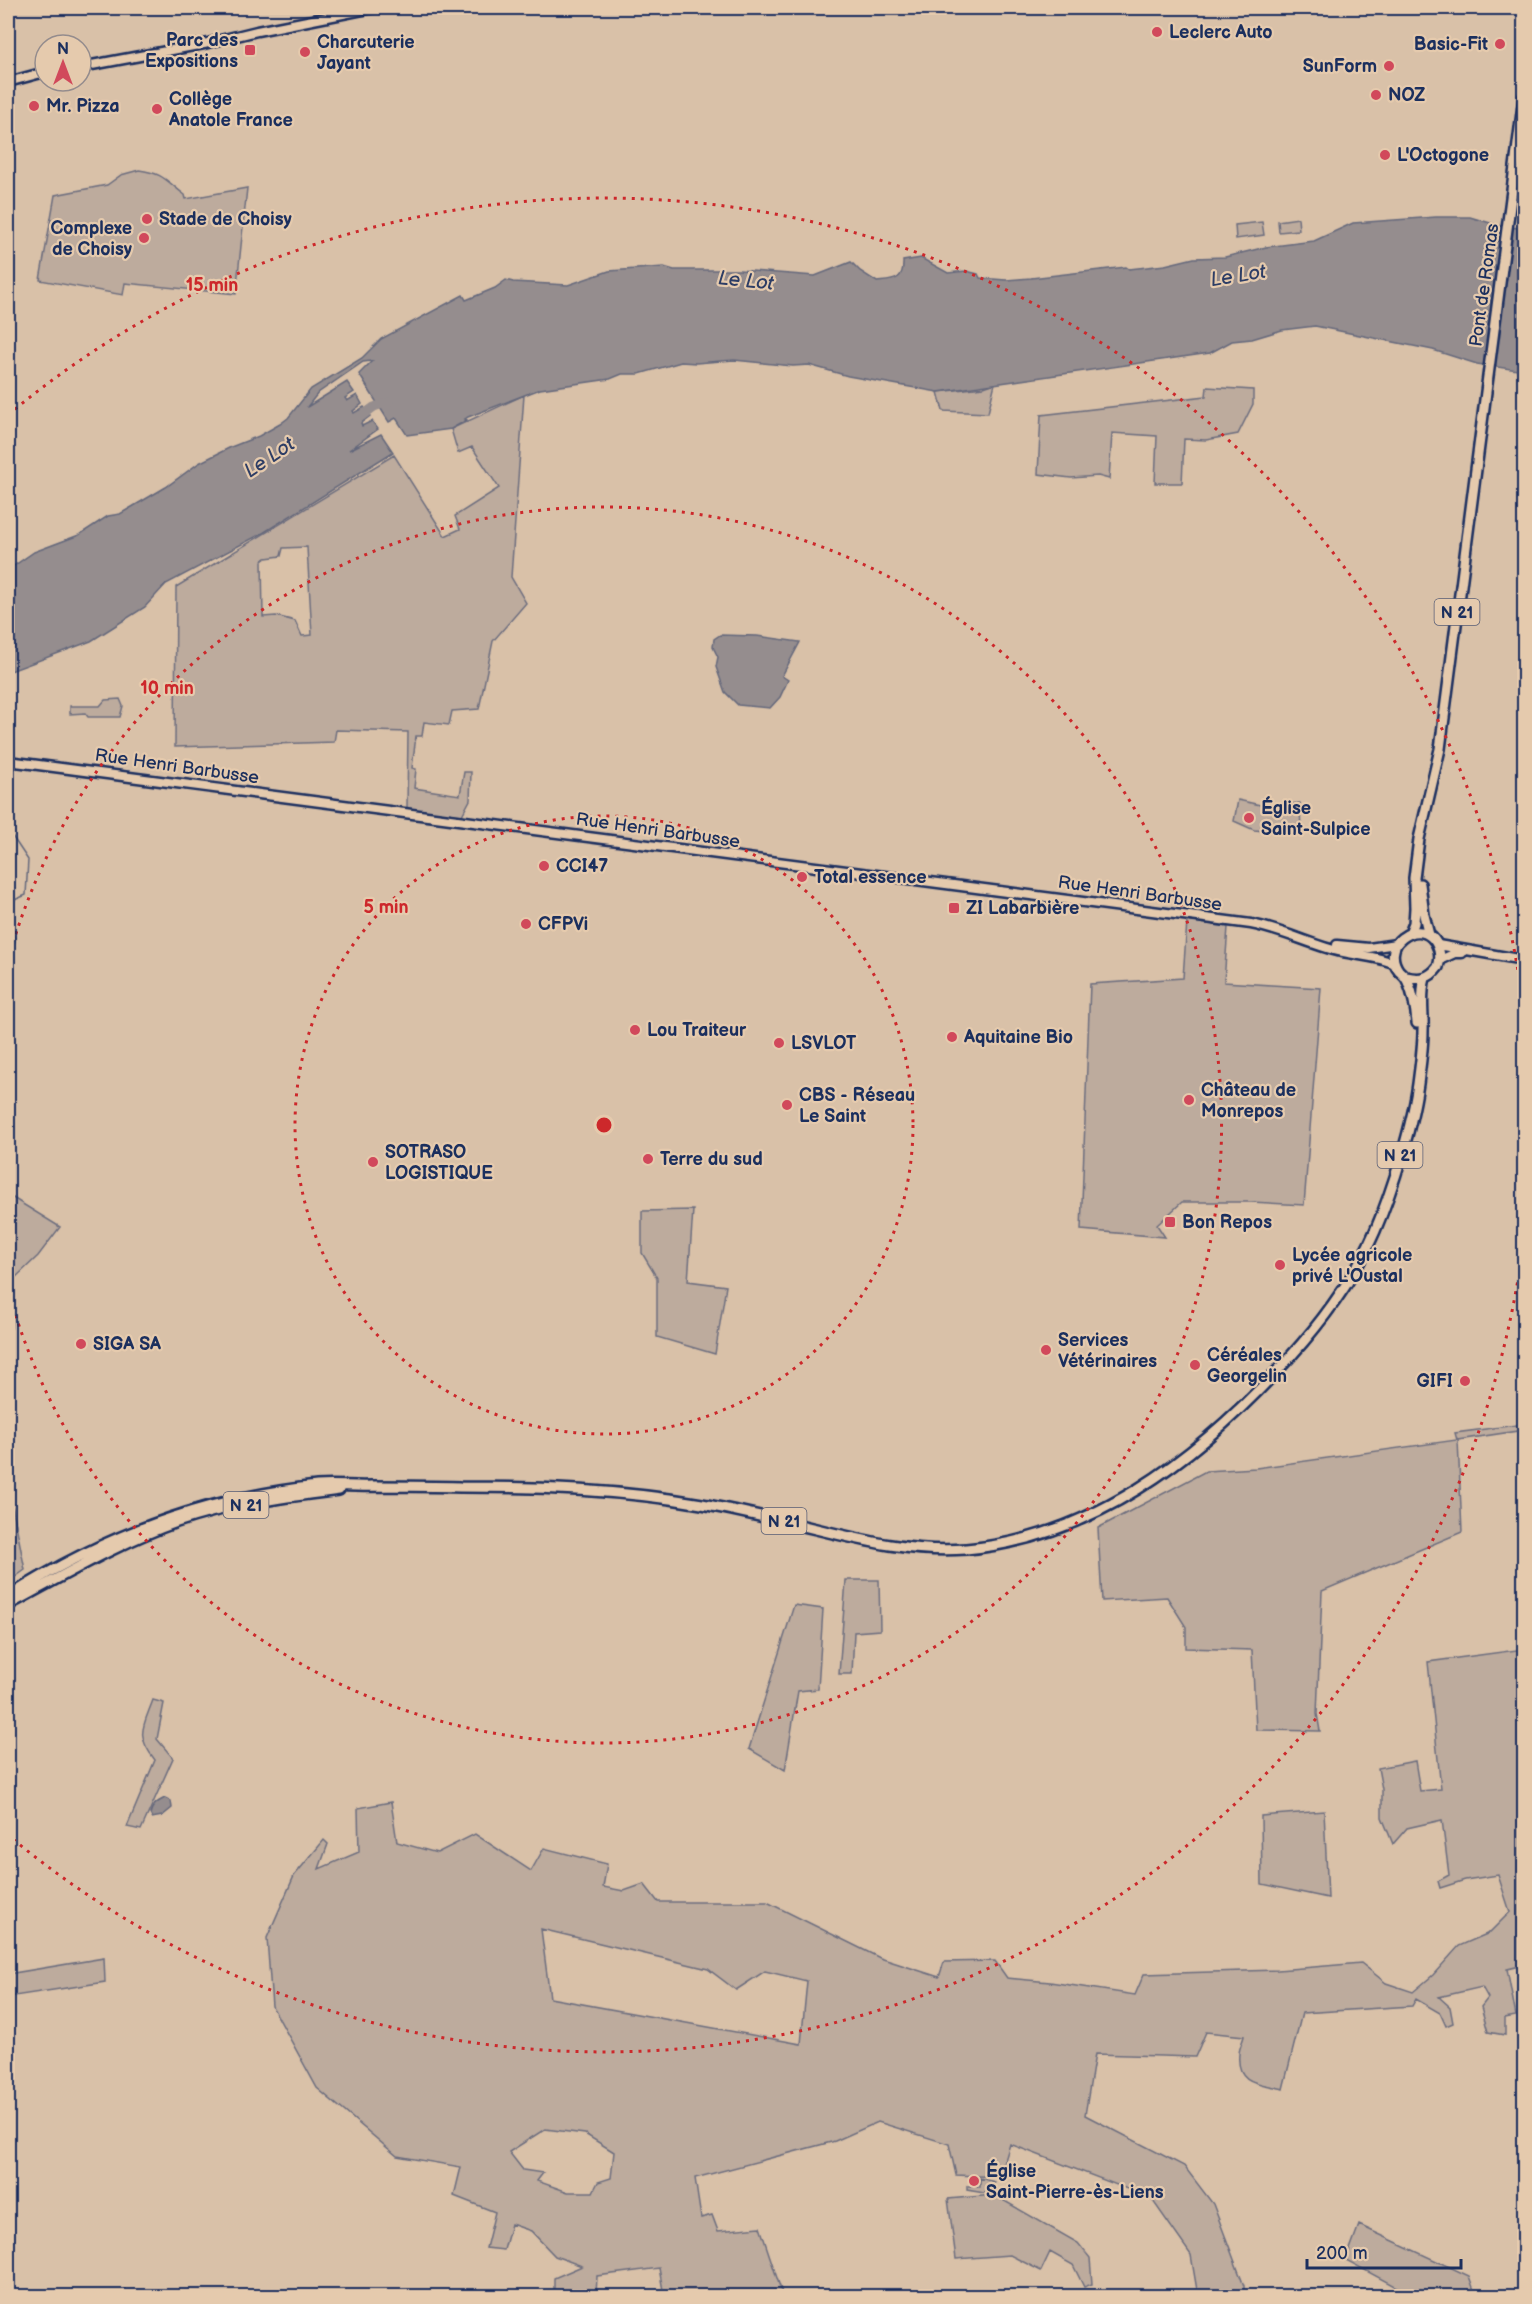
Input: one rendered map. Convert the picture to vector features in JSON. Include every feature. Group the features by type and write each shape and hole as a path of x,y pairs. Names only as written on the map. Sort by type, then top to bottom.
{"main road":[{"path":"93,65 373,8"},
{"path":"93,69 114,65 131,58"},
{"path":"8,81 33,77"},
{"name":"Pont de Romas","path":"1417,855 1422,820 1434,780 1440,749 1524,97"},
{"name":"Rue Henri Barbusse","path":"8,761 1240,922 1273,928 1328,949 1382,959 1395,964"},
{"name":"N 21","path":"1410,933 1414,923 1414,878 1417,855"},
{"name":"N 21","path":"1417,855 1424,915 1429,935"},
{"path":"1419,932 1429,935 1438,945 1440,960 1433,974 1417,980 1407,977 1395,964 1396,944 1410,933 1419,932"},
{"name":"Rue Henri Barbusse","path":"1303,939 1369,948 1396,944"},
{"path":"1438,945 1524,960"},
{"path":"1440,960 1455,953 1472,952"},
{"name":"N 21","path":"1407,977 1417,1020 1420,1059"},
{"name":"N 21","path":"8,1597 86,1552 131,1532 187,1512 256,1495 322,1485 556,1488 652,1497 757,1514 897,1547 949,1550 1011,1543 1059,1529 1100,1510 1167,1470 1201,1445 1240,1410 1290,1357 1327,1313 1363,1255 1376,1229 1404,1142 1416,1096 1423,1029 1422,989 1425,978"},
{"name":"N 21","path":"8,1605 83,1563 176,1522 267,1500 367,1486"}],"shaded area":[{"name":"Stade de Choisy","path":"139,170 154,173 165,179 185,195 186,199 247,188 236,294 125,283 123,295 40,280 55,195 107,185 121,175"},
{"path":"1298,218 1299,230 1279,232 1278,221"},
{"path":"1262,222 1264,235 1236,239 1235,225"},
{"path":"995,383 988,413 943,411 938,392 984,387"},
{"path":"1207,387 1253,390 1253,404 1238,434 1206,440 1184,439 1182,483 1155,483 1157,436 1112,433 1109,479 1098,476 1071,478 1038,474 1041,415 1206,396"},
{"path":"524,395 511,577 526,603 493,641 479,709 452,711 449,725 424,722 422,736 416,736 412,768 416,769 414,788 460,795 464,772 471,772 470,800 462,815 407,809 408,732 336,730 334,742 175,747 176,587 394,455 445,536 460,529 455,516 499,488 472,447 458,453 451,429","holes":["307,547 312,635 302,636 295,621 276,616 263,617 262,561 266,558 281,556 283,548"]},
{"path":"120,699 123,706 120,717 88,717 85,713 70,714 70,706 100,706 105,700"},
{"path":"1238,800 1278,809 1288,804 1300,803 1301,834 1254,830 1234,821"},
{"path":"1187,921 1228,927 1224,982 1321,988 1304,1205 1182,1202 1157,1225 1165,1237 1081,1230 1090,984 1183,978"},
{"path":"8,1195 60,1227 38,1256 15,1278 11,1328 8,1330"},
{"path":"693,1210 688,1281 726,1286 715,1354 657,1337 657,1278 642,1253 642,1211"},
{"path":"1524,1424 1524,1430 1458,1440 1462,1532 1322,1591 1317,1714 1320,1731 1256,1730 1252,1650 1186,1648 1186,1627 1167,1597 1102,1601 1098,1528 1206,1471 1256,1468 1457,1440 1455,1433"},
{"path":"8,1484 25,1570 8,1582"},
{"path":"846,1580 879,1580 880,1630 854,1632 852,1674 839,1674"},
{"path":"794,1605 823,1609 818,1689 798,1691 785,1770 749,1749"},
{"path":"1524,1649 1524,1965 1507,1969 1516,2016 1505,2018 1505,2035 1488,2032 1481,2007 1488,1998 1482,1987 1439,1997 1450,2007 1453,2023 1446,2026 1440,2013 1416,1999 1412,2006 1302,2013 1283,2089 1251,2081 1241,2072 1239,2054 1244,2036 1206,2032 1195,2057 1095,2054 1085,2115 1184,2166 1213,2204 1244,2286 1244,2296 1198,2296 1191,2255 1151,2198 1010,2144 1000,2177 956,2175 949,2144 878,2122 835,2141 695,2178 701,2218 712,2215 718,2231 760,2227 783,2296 664,2296 659,2268 597,2276 596,2296 554,2296 554,2278 582,2266 555,2256 531,2231 511,2224 504,2250 486,2248 495,2212 454,2196 461,2167 397,2156 317,2088 272,2006 267,1938 294,1876 324,1840 328,1844 319,1869 359,1852 358,1808 391,1802 397,1842 437,1853 475,1834 531,1871 544,1848 607,1864 603,1887 624,1891 644,1884 658,1902 767,1902 880,1958 939,1977 944,1962 995,1961 1007,1978 1135,1995 1144,1974 1278,1970 1361,1963 1386,1983 1413,1992 1433,1975 1459,1946 1489,1933 1510,1912 1498,1875 1465,1880 1440,1888 1438,1881 1449,1875 1442,1820 1407,1828 1393,1844 1382,1817 1382,1789 1378,1768 1415,1761 1420,1791 1441,1789 1428,1662","holes":["541,1929 708,1969 736,1990 765,1971 807,1981 801,2044 550,1998","545,2129 585,2134 614,2152 611,2178 598,2182 593,2192 568,2192 537,2181 543,2173 523,2170 509,2152"]},
{"path":"153,1700 164,1703 157,1739 173,1758 141,1830 127,1827 155,1760 143,1737 144,1724"},
{"path":"1324,1811 1328,1898 1262,1884 1261,1816"},
{"path":"104,1958 105,1982 8,1997 8,1974"},
{"path":"980,2178 995,2182 990,2194 967,2190 967,2186 972,2186 972,2184 980,2187"},
{"path":"994,2195 1078,2243 1090,2258 1092,2284 1084,2287 1073,2265 1050,2252 1041,2271 1010,2255 956,2259 948,2199"},
{"path":"1359,2225 1469,2276 1476,2296 1413,2296 1346,2260"}],"water":[{"path":"1470,217 1504,227 1524,228 1524,371 1477,364 1433,350 1315,326 1282,330 1252,339 1232,341 1210,353 938,392 848,376 809,365 793,366 734,360 681,362 639,374 622,374 610,379 540,389 468,417 465,419 467,420 451,429 407,435 396,418 389,422 359,374 372,361 363,362 318,393 307,407 347,382 354,392 345,398 347,401 357,395 362,404 353,411 354,413 364,407 370,416 361,423 362,426 372,421 378,429 349,450 381,434 393,452 263,533 166,584 145,607 91,641 8,672 8,570 34,552 79,535 108,516 120,514 166,487 199,463 280,424 288,418 311,389 362,358 381,339 463,295 466,300 495,288 506,280 568,285 609,271 664,267 674,270 739,270 815,276 851,262 877,282 897,278 902,272 903,261 921,258 948,273 966,271 978,274 980,278 1006,280 1165,265 1194,258 1225,257 1266,247 1314,241 1353,223"},
{"path":"720,635 757,636 800,642 782,676 788,680 780,697 770,708 738,705 725,692 716,667 718,657 713,647 714,639"},
{"path":"165,1798 171,1801 172,1808 162,1816 152,1818 150,1814 152,1808"}],"waterway":[{"name":"Le Lot","path":"359,418 374,407 389,402"},
{"path":"8,830 28,860 26,895 12,901 8,911"},
{"path":"8,913 15,940 8,973"},
{"path":"8,982 12,994 8,1009"}],"place":[{"name":"Leclerc Auto","path":"1157,32"},
{"name":"Basic-Fit","path":"1500,44"},
{"name":"Parc des Expositions","path":"250,50"},
{"name":"Charcuterie Jayant","path":"305,52"},
{"name":"SunForm","path":"1389,66"},
{"name":"NOZ","path":"1376,95"},
{"name":"Mr. Pizza","path":"34,106"},
{"name":"Collège Anatole France","path":"157,109"},
{"name":"L'Octogone","path":"1385,155"},
{"name":"Stade de Choisy","path":"147,219"},
{"name":"Complexe de Choisy","path":"144,238"},
{"name":"Église Saint-Sulpice","path":"1249,818"},
{"name":"CCI47","path":"544,866"},
{"name":"Total essence","path":"802,877"},
{"name":"ZI Labarbière","path":"954,908"},
{"name":"CFPVi","path":"526,924"},
{"name":"Lou Traiteur","path":"635,1030"},
{"name":"Aquitaine Bio","path":"952,1037"},
{"name":"LSVLOT","path":"779,1043"},
{"name":"Château de Monrepos","path":"1189,1100"},
{"name":"CBS - Réseau Le Saint","path":"787,1105"},
{"name":"Terre du sud","path":"648,1159"},
{"name":"SOTRASO LOGISTIQUE","path":"373,1162"},
{"name":"Bon Repos","path":"1170,1222"},
{"name":"Lycée agricole privé L'Oustal","path":"1280,1265"},
{"name":"SIGA SA","path":"81,1344"},
{"name":"Services Vétérinaires","path":"1046,1350"},
{"name":"Céréales Georgelin","path":"1195,1365"},
{"name":"GIFI","path":"1465,1381"},
{"name":"Église Saint-Pierre-ès-Liens","path":"974,2181"}]}
